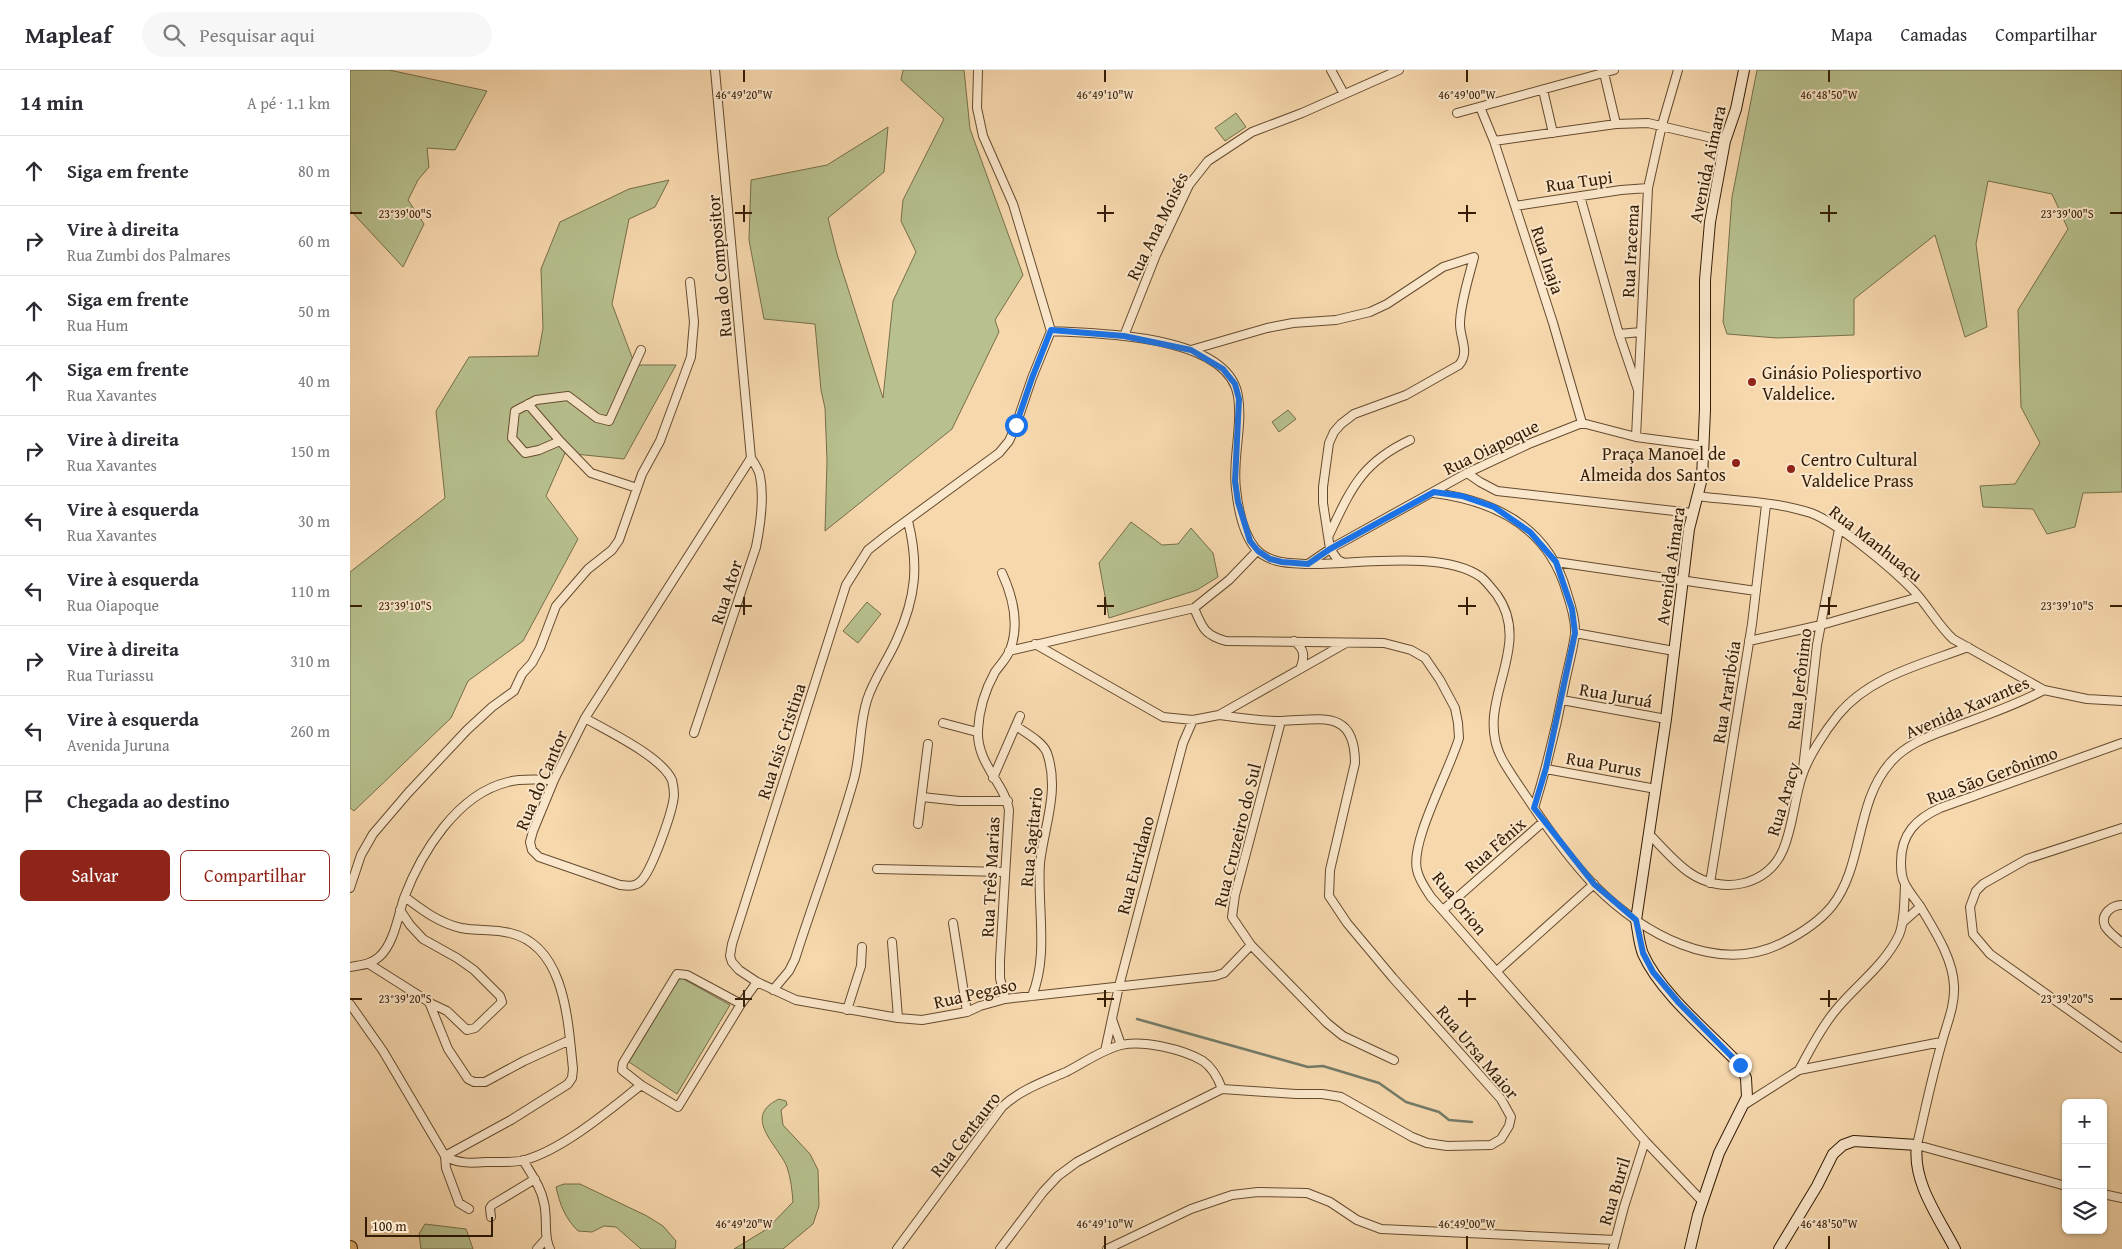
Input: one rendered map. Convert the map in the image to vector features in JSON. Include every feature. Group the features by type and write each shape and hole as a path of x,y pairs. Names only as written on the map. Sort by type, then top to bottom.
{"main road":[{"name":"Avenida Aimara","path":"1636,920 1666,718 1692,513 1702,478 1704,446 1705,280 1710,222 1725,141 1736,108 1744,70"},
{"path":"1636,920 1643,953 1653,972 1679,1003 1740,1065 1746,1078 1747,1097 1719,1153 1690,1249"},
{"path":"1779,1249 1817,1186 1833,1154 1843,1145 1854,1141 1917,1145 1915,1159 1917,1171 1955,1249"}],"street":[{"name":"Rua do Compositor","path":"715,70 751,458"},
{"path":"773,990 789,971 795,960 853,780 866,701 897,640 909,606 916,569 914,547 908,521 1000,453 1009,441 1051,330 1013,204 983,136 977,108 978,70"},
{"path":"1331,70 1344,94"},
{"name":"Rua Ana Moisés","path":"1124,336 1156,255 1189,185 1208,161 1252,132 1302,113 1399,70"},
{"path":"1456,113 1614,70"},
{"name":"Rua Iracema","path":"1636,437 1640,396 1648,188 1662,126 1678,70"},
{"path":"1604,73 1616,124"},
{"path":"1543,90 1553,133"},
{"name":"Rua Inaja","path":"1480,107 1494,141 1553,323 1582,423"},
{"path":"1494,141 1616,124 1648,123 1725,141"},
{"name":"Rua Tupi","path":"1515,206 1648,188"},
{"path":"1580,196 1619,334 1640,396"},
{"path":"1191,350 1267,328 1293,323 1336,320 1370,312 1387,304 1443,267 1474,257 1460,323 1464,353 1463,361 1459,366 1406,395 1354,414 1334,432 1329,443 1323,487 1323,502 1330,549 1344,564"},
{"path":"350,888 365,848 374,834 402,800 468,730 492,707 514,691 522,674 532,663 540,648 556,606 588,569 612,550 619,540 642,474 660,441 690,357 694,322 690,282"},
{"path":"1010,651 1194,608 1229,580 1258,551 1250,541 1238,502 1235,481 1239,399 1235,384 1223,369 1191,350 1124,336 1051,330"},
{"path":"1619,334 1641,332"},
{"path":"560,441 539,450 525,453 512,438 515,411 536,400 568,396 597,418 609,421 641,350"},
{"path":"528,404 591,473 637,488"},
{"path":"1582,423 1636,437 1704,446"},
{"name":"Rua Oiapoque","path":"1308,564 1330,549 1467,473 1531,443 1582,423"},
{"path":"1329,536 1353,486 1380,458 1395,447 1410,440"},
{"name":"Rua do Cantor","path":"585,718 652,757 672,780 674,794 670,813 648,873 640,882 633,886 620,885 539,857 532,850 530,842 533,831 554,780 585,718 751,458"},
{"name":"Rua Ator","path":"694,733 756,547 759,531 761,486 760,475 751,458"},
{"path":"1467,473 1497,491 1692,513"},
{"path":"1494,507 1497,491"},
{"path":"1434,492 1462,496 1494,507 1530,532 1556,562 1570,602 1575,633 1562,700 1546,768 1534,808"},
{"name":"Rua Manhuaçu","path":"1697,496 1766,504 1812,514 1839,529 1894,572 1919,597 1945,631 1968,647 2044,690 2088,699 2122,701"},
{"name":"Rua Araribóia","path":"1710,883 1749,641 1766,504"},
{"name":"Rua Isis Cristina","path":"757,982 732,962 730,956 732,944 846,585 868,550 908,521"},
{"name":"Rua Jerônimo","path":"1802,775 1821,625 1839,529"},
{"name":"Avenida Xavantes","path":"1258,551 1270,559 1308,564 1418,560 1462,568 1481,578 1497,595 1510,621 1511,635 1493,716 1495,743 1502,759 1543,822 1594,884 1636,920 1675,942 1700,952 1744,955 1768,950 1794,938 1819,920 1844,888 1873,792 1890,763 1906,748 1923,739 2012,705 2044,690"},
{"path":"1556,562 1756,592"},
{"path":"1002,573 1014,606 1014,636 1010,651"},
{"path":"1749,641 1821,625 1919,597"},
{"name":"Rua Orion","path":"1194,608 1203,628 1213,638 1226,641 1384,643 1411,650 1425,658 1440,680 1455,708 1459,738 1418,844 1416,868 1420,881 1431,897 1645,1141 1703,1202"},
{"path":"1575,633 1674,651"},
{"path":"1294,641 1304,651 1300,670"},
{"path":"1035,644 1163,717 1193,720 1219,715 1346,643"},
{"name":"Rua Aracy","path":"1649,834 1691,873 1710,883 1719,885 1751,882 1764,875 1776,863 1783,850 1791,826 1802,775 1823,736 1839,714 1856,697 1898,673 1968,647"},
{"name":"Rua Três Marias","path":"1005,999 1000,978 1000,960 1009,810 1008,801 984,761 978,732 986,691 1010,651"},
{"name":"Rua Juruá","path":"1562,700 1666,718"},
{"name":"Rua Ursa Maior","path":"1219,715 1281,721 1313,718 1329,719 1343,726 1350,733 1355,746 1355,763 1330,870 1329,896 1347,923 1393,978 1501,1099 1511,1117 1509,1126 1501,1139 1491,1146 1446,1146 1427,1143 1412,1137 1341,1097 1322,1094 1222,1089"},
{"path":"993,778 1020,716"},
{"name":"Rua Euridano","path":"1105,1050 1119,986 1183,743 1193,720"},
{"name":"Rua Cruzeiro do Sul","path":"1281,721 1232,909 1232,917 1251,945 1327,1023 1343,1036 1394,1060"},
{"path":"944,723 978,732"},
{"name":"Rua Sagitario","path":"1016,726 1047,751 1053,778 1040,862 1041,960 1038,981 1032,996"},
{"name":"Rua São Gerônimo","path":"1917,1145 1941,1042 1954,998 1954,984 1946,953 1905,885 1901,875 1904,839 1912,826 1925,815 2122,743"},
{"path":"918,824 928,744"},
{"name":"Rua Purus","path":"1546,768 1656,789"},
{"path":"350,967 369,964 386,947 417,867 429,845 460,810 483,793 500,784 520,780 554,780"},
{"path":"922,797 959,801 1008,801"},
{"name":"Rua Fênix","path":"1443,910 1543,822"},
{"path":"2122,828 2027,859 1983,884 1976,891 1970,907 1973,934 1990,954 2122,1048"},
{"path":"877,869 1004,872"},
{"path":"1497,971 1594,884"},
{"path":"1799,1070 1820,1031 1835,1010 1885,957 1898,935 1902,923 1905,885"},
{"path":"405,897 428,914 446,924 462,928 513,933 536,946 554,970 560,984 570,1040 573,1069 572,1078 568,1084 511,1120 446,1156"},
{"path":"2122,904 2108,909 2104,916 2105,926 2122,943"},
{"path":"1902,923 1920,907"},
{"path":"369,964 429,1002 447,1011 467,1030 474,1028 502,1002 500,996 474,970 416,932 400,910"},
{"path":"953,923 967,1012"},
{"path":"2114,935 2122,938"},
{"path":"892,942 898,1018"},
{"name":"Rua Pegaso","path":"757,982 796,1000 847,1010 922,1020 967,1012 1005,999 1215,976 1228,969 1251,945"},
{"path":"847,1010 861,966 862,947"},
{"path":"741,1004 687,975 677,974 622,1063 622,1070 641,1085 678,1107 741,1004 757,982"},
{"path":"429,1002 448,1049 468,1079 474,1082 485,1082 524,1061 570,1040"},
{"path":"350,1004 383,1051 446,1156 446,1168 459,1203 469,1209"},
{"path":"1112,1019 1121,1045"},
{"path":"1744,1105 1799,1070 1941,1042"},
{"name":"Rua Centauro","path":"897,1249 1002,1107 1013,1096 1088,1061 1105,1050 1121,1045 1146,1044 1182,1052 1204,1062 1216,1073 1222,1089"},
{"path":"446,1156 463,1163 524,1160 542,1154 595,1121 641,1085"},
{"path":"1001,1248 1042,1192 1058,1176 1077,1162 1222,1089"},
{"name":"Rua Buril","path":"1613,1249 1645,1141"},
{"path":"1917,1145 2062,1185"},
{"path":"524,1160 535,1179 544,1203 547,1228 545,1240 538,1249"},
{"path":"491,1217 490,1208 492,1205 535,1179"},
{"path":"1107,1249 1191,1209 1232,1195 1278,1191 1307,1193 1330,1202 1357,1220 1381,1229 1615,1240"},
{"path":"2107,1195 2122,1198"},
{"path":"545,1240 550,1249"}],"green space":[{"path":"350,70 389,70 487,91 455,150 427,148 429,167 418,180 408,200 424,224 403,267 350,210"},
{"path":"903,70 964,70 970,129 1023,275 995,320 999,332 952,429 825,531 827,461 825,408 821,390 815,324 764,319 749,240 751,180 827,165 888,127 884,172 828,218 837,254 883,398 893,301 916,252 901,221 903,200 944,119 901,80"},
{"path":"1757,70 2122,70 2122,492 2083,493 2075,527 2047,534 2033,509 1983,507 1980,486 2015,484 2040,443 2021,407 2018,310 2068,229 2052,194 1988,181 1976,244 1987,327 1965,337 1935,235 1854,299 1854,335 1777,338 1727,334 1723,322 1732,197"},
{"path":"1236,113 1246,127 1225,141 1215,128"},
{"path":"669,180 655,207 629,219 612,304 635,365 676,365 624,459 565,453 546,496 578,539 523,641 468,681 451,718 354,811 350,808 350,572 445,498 436,411 469,357 538,356 543,328 541,269 560,222 629,189"},
{"path":"1288,410 1296,419 1279,432 1272,422"},
{"path":"1131,522 1162,545 1178,544 1191,528 1213,553 1218,577 1197,590 1109,618 1099,563"},
{"path":"867,602 881,614 858,643 843,631"},
{"path":"680,977 730,1005 677,1094 629,1062"},
{"path":"779,1099 786,1101 787,1105 781,1110 783,1125 810,1154 818,1170 819,1206 813,1224 783,1249 734,1249 767,1229 793,1202 787,1167 783,1158 770,1141 762,1123 763,1114 768,1106"},
{"path":"564,1184 580,1184 647,1216 663,1226 676,1241 675,1249 641,1249 616,1227 604,1226 592,1232 578,1231 566,1216 559,1200 556,1187"},
{"path":"425,1224 466,1229 473,1249 421,1249 419,1234"}],"waterway":[{"path":"1137,1019 1308,1067 1323,1066 1379,1083 1406,1102 1439,1112 1449,1120 1472,1122"}],"place":[{"name":"Ginásio Poliesportivo Valdelice.","path":"1752,382"},
{"name":"Praça Manoel de Almeida dos Santos","path":"1736,463"},
{"name":"Centro Cultural Valdelice Prass","path":"1791,469"}],"route":[{"path":"1016,425 1051,330 1124,336 1191,350 1208,358 1223,369 1235,384 1239,399 1235,481 1238,502 1250,541 1258,551 1270,559 1308,564 1330,549 1434,492 1462,496 1494,507 1530,532 1556,562 1572,609 1575,633 1562,700 1546,768 1534,808 1543,822 1594,884 1636,920 1643,953 1653,972 1679,1003 1740,1065"}]}
